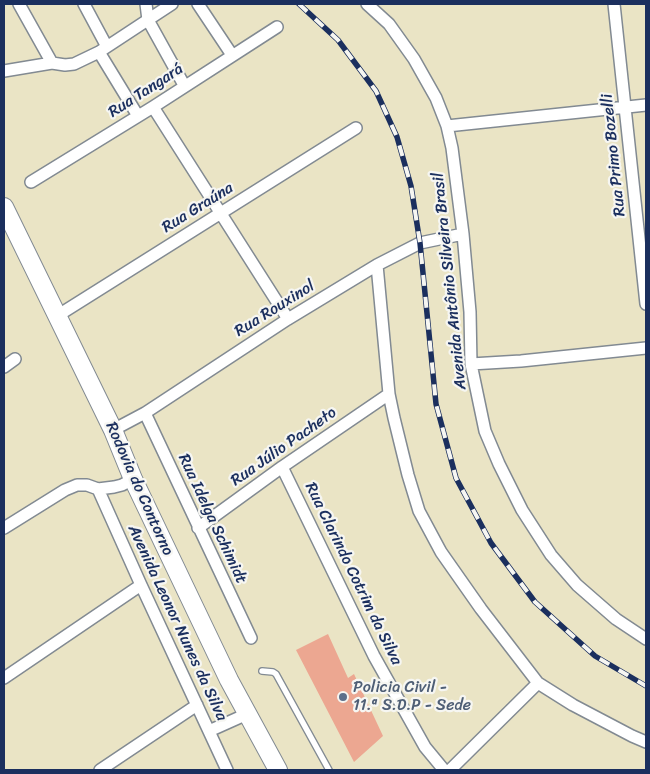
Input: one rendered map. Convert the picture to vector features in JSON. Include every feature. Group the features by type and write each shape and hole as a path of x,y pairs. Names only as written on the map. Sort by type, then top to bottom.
{"main road":[{"name":"Rodovia do Contorno","path":"4,207 113,430 132,479 229,680 278,770"}],"street":[{"path":"19,4 52,63"},
{"path":"84,4 103,48 138,116"},
{"path":"146,4 148,20 184,85"},
{"path":"4,71 52,63 74,64 172,4"},
{"path":"198,4 232,55"},
{"name":"Avenida Antônio Silveira Brasil","path":"367,4 389,24 414,59 436,98 447,126 452,148 463,234 470,312 471,364 485,431 499,464 522,510 551,555 577,585 616,619 646,639"},
{"name":"Rua Primo Bozelli","path":"614,4 646,304"},
{"name":"Rua Tangará","path":"31,182 154,107 184,85 277,27"},
{"path":"447,126 646,105"},
{"path":"154,107 288,319"},
{"name":"Rua Graúna","path":"57,316 356,128"},
{"name":"Rua Rouxinol","path":"113,430 145,413 288,319 377,265 420,243 463,234"},
{"path":"377,265 389,394 408,475 419,511 441,552 481,610 538,683 573,705 646,742"},
{"path":"471,364 521,361 646,348"},
{"path":"4,367 15,359"},
{"name":"Rua Júlio Pacheto","path":"198,528 282,467 389,394"},
{"name":"Rua Idelga Schimidt","path":"145,413 251,638"},
{"name":"Rua Clarindo Cotrim da Silva","path":"282,467 374,656 426,747 444,770"},
{"path":"4,528 64,490 77,485 87,485 98,489 122,485 132,479"},
{"name":"Avenida Leonor Nunes da Silva","path":"98,489 227,770"},
{"path":"4,678 141,586"},
{"path":"450,770 538,683"},
{"path":"100,770 197,705"},
{"path":"209,731 247,714"}],"lane":[{"path":"262,671 276,674 329,770"}],"building":[{"name":"Policia Civil - 11.ª S.D.P - Sede","path":"328,634 348,678 354,674 383,736 354,762 296,650"}],"railway":[{"path":"299,4 338,40 376,91 397,137 411,186 420,243 436,404 456,478 491,543 535,602 595,656 646,686"}],"place":[{"name":"Policia Civil - 11.ª S.D.P - Sede","path":"343,697"}]}
